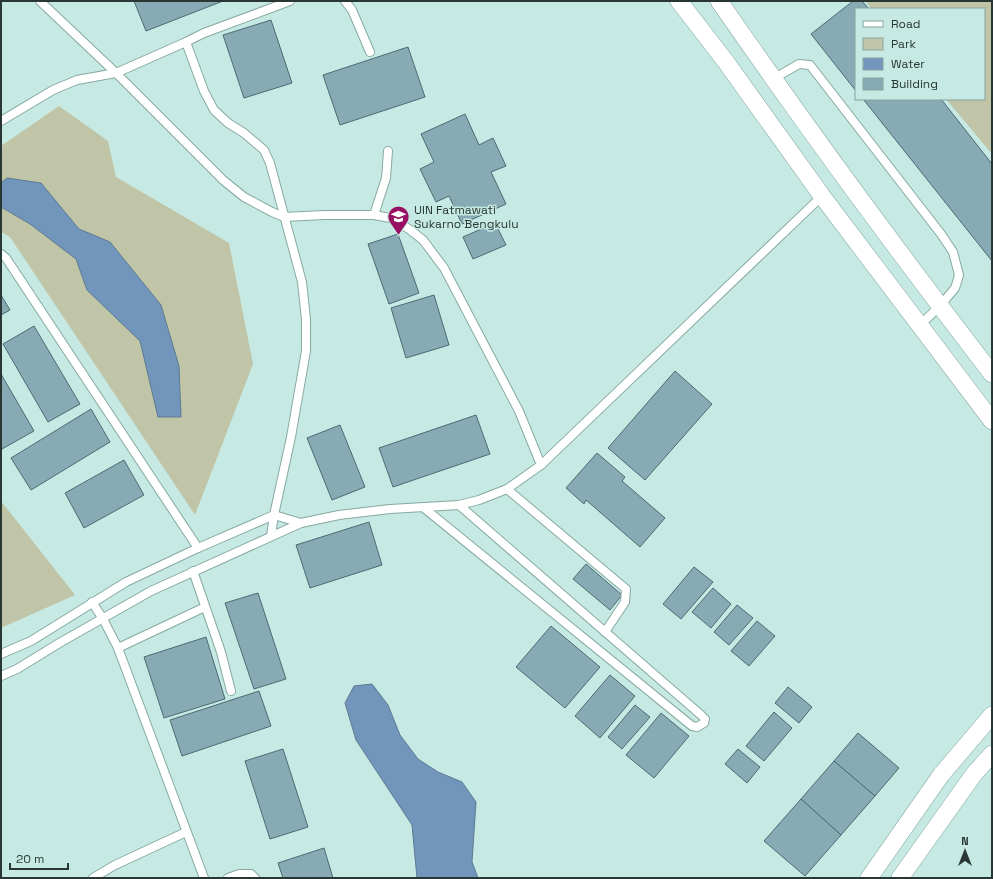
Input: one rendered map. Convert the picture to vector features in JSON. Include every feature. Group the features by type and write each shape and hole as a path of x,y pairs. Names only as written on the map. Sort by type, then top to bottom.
{"street":[{"path":"679,1 726,62 822,196 992,421"},
{"path":"720,1 773,79 940,306 992,374"},
{"path":"869,878 941,774 992,715"},
{"path":"887,853 903,873 974,774 992,754"}],"lane":[{"path":"40,1 116,73 223,180 244,197 259,206 284,217 374,215 390,218 409,228 423,240 444,268 519,411 541,465"},
{"path":"1,121 53,90 93,77 116,73 204,33 290,1"},
{"path":"345,1 352,10 370,52"},
{"path":"186,42 204,91 214,110 228,123 244,133 264,150 270,163 302,282 306,319 306,351 271,536"},
{"path":"773,79 799,64 810,65 941,234 953,252 959,275 954,288 940,306 920,325"},
{"path":"374,215 386,178 388,151"},
{"path":"1,676 17,669 151,591 301,523 339,515 390,509 459,505 485,498 508,489 541,465 822,196"},
{"path":"1,254 6,258 198,548"},
{"path":"508,489 626,589 625,602 605,632"},
{"path":"424,508 692,726 697,727 704,723 705,719 701,714 459,505"},
{"path":"1,654 31,641 126,582 198,548 274,515 301,523"},
{"path":"193,571 221,652 232,691"},
{"path":"92,602 103,619 118,648 204,878"},
{"path":"118,648 205,606"},
{"path":"93,878 115,864 186,832"},
{"path":"228,878 239,874 251,874 255,878"}],"green space":[{"path":"865,1 992,1 992,154 947,100 985,100 985,8 871,8"},
{"path":"59,106 108,141 116,177 229,243 253,364 195,515 10,237 1,232 1,146"},
{"path":"1,501 75,595 1,628"}],"water":[{"path":"7,178 41,183 79,229 110,242 161,305 179,366 181,417 158,417 140,341 87,290 76,259 30,224 1,207 1,183"},
{"path":"372,684 388,705 400,735 418,759 438,772 462,782 476,802 472,862 478,878 417,878 412,825 356,740 345,703 354,686"}],"building":[{"path":"134,1 223,1 146,31"},
{"path":"853,1 862,1 868,8 855,8 855,90 811,34"},
{"path":"271,20 292,83 244,98 223,35"},
{"path":"408,47 425,97 340,125 323,75"},
{"path":"864,100 942,100 992,164 992,261"},
{"path":"465,114 479,145 493,138 506,166 491,172 506,204 462,224 449,196 436,202 420,169 434,162 421,134"},
{"path":"495,223 506,245 473,259 463,237"},
{"path":"398,234 419,293 389,304 368,244"},
{"path":"1,295 10,310 1,315"},
{"path":"434,295 449,345 406,358 391,308"},
{"path":"34,326 80,404 48,422 3,344"},
{"path":"675,371 712,404 645,480 608,448"},
{"path":"1,374 34,431 2,449 1,447"},
{"path":"91,409 110,442 31,490 11,458"},
{"path":"476,415 490,454 393,487 379,448"},
{"path":"340,425 365,487 332,500 307,438"},
{"path":"597,453 625,477 622,481 665,518 640,547 586,500 584,504 566,488"},
{"path":"124,460 144,495 84,528 65,493"},
{"path":"369,522 382,565 310,588 296,545"},
{"path":"586,564 622,595 610,610 573,579"},
{"path":"694,567 713,582 681,619 663,604"},
{"path":"713,588 731,604 711,628 692,612"},
{"path":"258,593 286,679 254,689 225,603"},
{"path":"737,605 753,618 729,645 714,632"},
{"path":"757,621 775,636 749,666 731,651"},
{"path":"551,626 600,667 565,708 516,667"},
{"path":"206,637 225,699 164,718 144,657"},
{"path":"610,675 635,696 600,738 575,716"},
{"path":"788,687 812,707 799,723 775,703"},
{"path":"259,691 271,726 182,756 170,720"},
{"path":"635,705 650,717 622,749 608,737"},
{"path":"774,712 792,728 764,761 746,746"},
{"path":"661,713 689,736 654,778 626,755"},
{"path":"858,733 899,768 875,796 834,761"},
{"path":"283,749 308,827 270,839 245,761"},
{"path":"738,749 760,767 747,783 725,764"},
{"path":"834,761 875,796 841,835 801,799"},
{"path":"801,799 841,835 805,876 764,841"},
{"path":"324,848 333,878 283,878 278,863"}],"place":[{"name":"UIN Fatmawati Sukarno Bengkulu","path":"398,236"}]}
